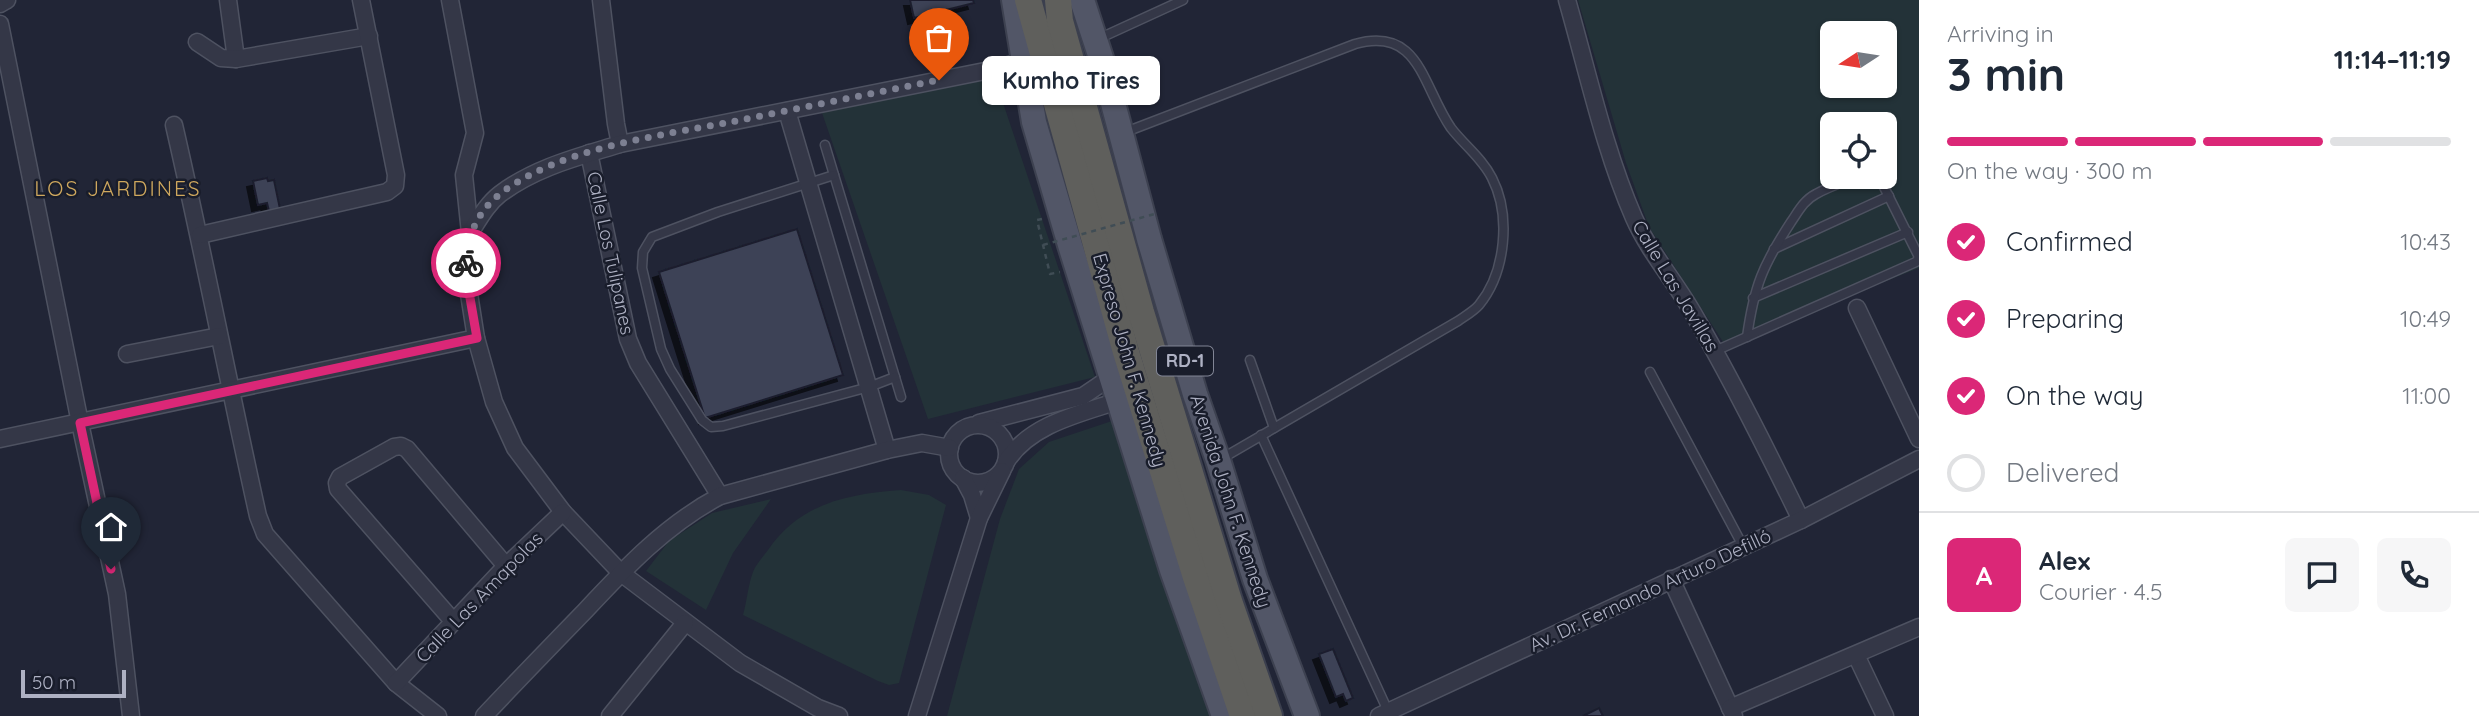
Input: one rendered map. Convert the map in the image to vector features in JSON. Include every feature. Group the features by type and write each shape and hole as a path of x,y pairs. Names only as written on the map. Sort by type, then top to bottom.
{"highway":[{"name":"Expreso John F. Kennedy","path":"1028,0 1107,236 1141,312 1229,601 1269,716"},
{"name":"Expreso John F. Kennedy","path":"1058,0 1060,21 1156,450 1243,716"}],"main road":[{"path":"1014,0 1034,122 1172,570 1224,716"},
{"name":"Avenida John F. Kennedy","path":"1082,0 1096,41 1160,278 1255,579 1307,716"},
{"path":"1289,716 1294,683"}],"street":[{"path":"0,4 8,0"},
{"path":"228,0 236,59"},
{"path":"200,235 387,192 395,186 396,175 361,0"},
{"path":"450,0 475,132 464,175 470,233 466,275 477,338 494,402 514,448 563,512 621,573 740,663 818,708 839,716"},
{"path":"601,0 615,124 620,144"},
{"name":"Calle Las Javillas","path":"1567,0 1611,156 1633,216 1715,351 1801,520"},
{"path":"0,24 117,594 131,716"},
{"path":"197,42 221,58 236,59 369,36"},
{"path":"470,233 484,211 499,195 543,168 589,153 620,144 1024,61"},
{"path":"787,111 887,450"},
{"path":"174,125 200,235 230,391 258,516 265,534 396,683 438,716"},
{"name":"Calle Los Tulipanes","path":"589,153 628,339 638,363 720,496"},
{"path":"1857,308 1919,439"},
{"path":"127,354 219,336"},
{"path":"0,439 477,338"},
{"path":"979,518 963,478 952,465 950,448 958,433 972,425 1083,396 1111,377"},
{"path":"917,716 979,518 1015,448 1047,426 1118,401"},
{"path":"963,478 979,483 996,477 1004,467 1007,453 1000,434 992,428 972,425"},
{"path":"484,716 621,573 660,536 695,509 720,496 887,450 922,443 950,448"},
{"path":"453,621 338,489 337,482 340,477 394,447 407,449 506,566"},
{"name":"Av. Dr. Fernando Arturo Defilló","path":"1384,714 1801,520 1919,459"},
{"name":"Calle Las Amapolas","path":"396,683 506,566 563,512"},
{"path":"1671,579 1732,712 1919,627"},
{"path":"610,716 685,623"},
{"path":"1857,654 1885,716"}],"lane":[{"path":"1096,41 1183,0"},
{"path":"1120,134 1355,44 1374,38 1388,40 1410,54 1453,130 1472,149 1492,177 1501,202 1503,236 1497,275 1479,305 1458,321 1219,460"},
{"path":"825,145 901,397"},
{"path":"834,175 652,237 643,252 642,268 654,328 670,369 702,419 711,427 869,387 895,377"},
{"path":"1747,337 1759,277 1774,249 1805,202 1827,189"},
{"path":"1715,351 1916,262 1919,257 1885,189"},
{"path":"1774,249 1889,196"},
{"path":"1753,298 1908,232"},
{"path":"1250,360 1274,428"},
{"path":"1650,372 1744,546"},
{"path":"1261,435 1384,714"}],"path":[{"path":"1044,245 1158,213"},
{"path":"1037,220 1050,274"}],"shaded area":[{"path":"1578,0 1919,0 1919,268 1725,345 1649,227 1626,163"},
{"path":"979,79 998,88 1095,377 928,419 821,110"},
{"path":"1112,421 1213,716 947,716 1000,519 1019,469 1049,442"},
{"path":"901,490 929,495 946,505 899,683 889,685 878,681 743,615 754,569 781,534 795,521 810,511 844,498"},
{"path":"771,499 733,553 706,610 646,571 669,541 712,513"}],"building":[{"path":"910,0 973,0 974,3 914,18"},
{"path":"267,178 268,181 274,180 280,209 269,211 267,203 258,205 253,181"},
{"path":"797,229 843,375 705,418 659,272"},
{"path":"1333,649 1353,698 1346,701 1343,694 1336,697 1319,654"},
{"path":"1599,708 1603,716 1583,716"}],"way so far":[{"path":"466,263 470,233 484,211 499,195 543,168 620,144 939,80"}],"place":[{"name":"Kumho Tires","path":"939,80"}],"district":[{"name":"LOS JARDINES","path":"118,189"}],"route":[{"path":"111,569 80,423 477,338 466,263"}]}
